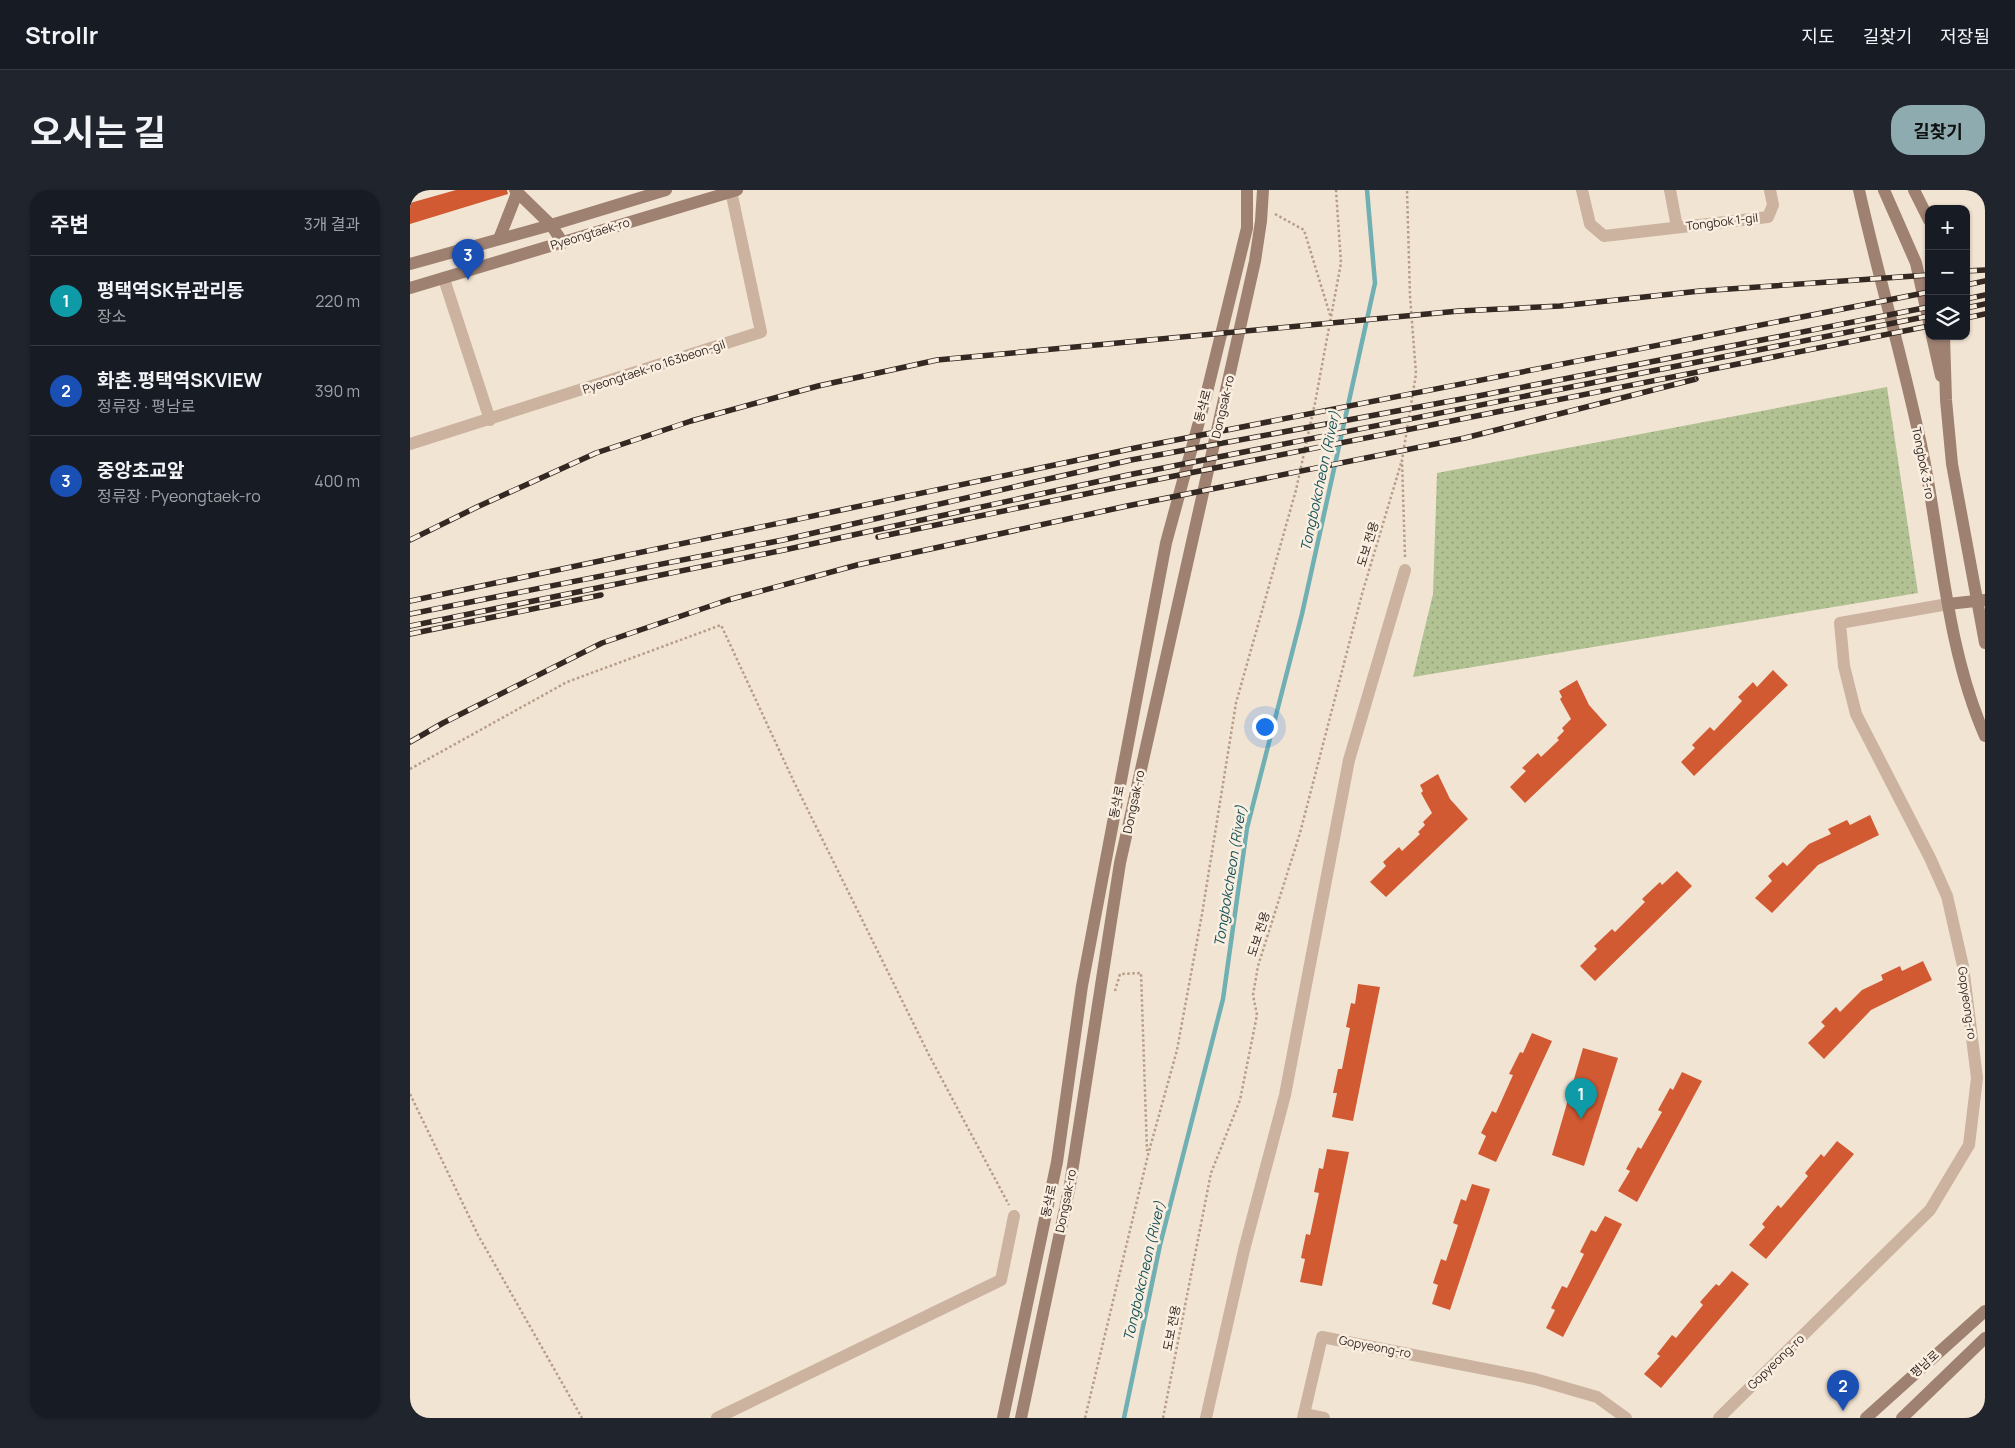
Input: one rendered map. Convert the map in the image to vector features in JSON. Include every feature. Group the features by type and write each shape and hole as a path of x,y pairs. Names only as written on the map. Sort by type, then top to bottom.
{"street":[{"name":"Pyeongtaek-ro","path":"410,264 551,225 666,190"},
{"name":"동삭로","path":"1003,1418 1057,1162 1082,986 1166,543 1206,396 1247,228 1247,190"},
{"name":"Dongsak-ro","path":"1021,1418 1070,1185 1120,864 1194,529 1221,419 1254,262 1263,190"},
{"name":"Tongbok 1-gil","path":"1582,190 1590,224 1604,236 1768,217 1773,205 1770,190"},
{"name":"Tongbok 1-gil","path":"1670,190 1678,227"},
{"name":"Tongbok 3-ro","path":"1859,190 1924,458 1954,642 1973,708 1985,736"},
{"path":"1884,190 1916,263 1925,304"},
{"path":"1914,190 1925,212"},
{"path":"499,239 516,191 551,225 563,243"},
{"name":"Pyeongtaek-ro","path":"410,288 734,191"},
{"name":"Pyeongtaek-ro 163beon-gil","path":"410,444 761,332 734,191"},
{"path":"444,279 490,420"},
{"path":"1933,340 1946,400"},
{"path":"1944,340 1946,400 1952,464 1981,601 1985,643"},
{"path":"1206,1418 1244,1250 1285,1095 1349,760 1405,570"},
{"path":"1948,604 1981,601"},
{"name":"Gopyeong-ro","path":"1719,1418 1930,1210 1969,1145 1977,1078 1963,966 1947,896 1856,714 1844,666 1840,624 1948,604"},
{"path":"717,1418 1001,1280 1014,1216"},
{"name":"평남로","path":"1866,1418 1985,1311"},
{"name":"Gopyeong-ro","path":"1304,1416 1322,1337 1535,1379 1597,1397 1626,1418"},
{"path":"1902,1418 1985,1338"},
{"path":"1304,1416 1324,1418"}],"path":[{"path":"1085,1418 1148,1155 1177,1050 1202,914 1236,703 1296,490 1316,403 1341,263 1336,190"},
{"path":"1405,570 1402,460 1416,374 1410,296 1407,190"},
{"path":"1261,213 1273,213 1304,230 1331,319"},
{"name":"도보 전용","path":"1163,1418 1211,1173 1240,1100 1256,1015 1253,995 1258,966 1300,833 1362,594 1402,460"},
{"path":"410,769 567,682 721,625 794,782 928,1055 1014,1216"},
{"path":"1115,993 1120,974 1141,973 1148,1155"},
{"path":"410,1094 478,1235 582,1418"}],"green space":[{"path":"1887,387 1918,593 1413,677 1433,594 1437,473"}],"building":[{"path":"456,190 507,190 508,194 410,224 410,203"},
{"path":"1773,670 1788,685 1694,776 1681,762 1695,748 1692,745 1710,727 1714,731 1742,701 1738,697 1753,682 1757,687"},
{"path":"1577,680 1589,705 1607,725 1525,803 1510,787 1526,771 1522,768 1538,753 1541,757 1559,740 1557,738 1564,731 1562,728 1571,719 1560,699 1562,697 1559,691"},
{"path":"1438,774 1450,799 1468,819 1386,897 1370,882 1386,866 1383,862 1399,847 1402,851 1420,834 1418,832 1425,825 1423,822 1432,813 1421,793 1423,791 1420,785"},
{"path":"1870,815 1879,835 1818,865 1772,913 1755,898 1772,881 1768,876 1783,862 1787,866 1809,844 1831,834 1828,829 1847,820 1850,825"},
{"path":"1677,871 1692,886 1595,981 1580,966 1597,949 1594,946 1612,929 1615,932 1645,902 1642,899 1660,882 1662,885"},
{"path":"1923,961 1932,980 1871,1010 1824,1059 1808,1043 1825,1026 1821,1022 1836,1007 1840,1012 1862,990 1883,980 1881,975 1900,966 1902,971"},
{"path":"1358,984 1380,987 1353,1121 1332,1117 1337,1093 1333,1093 1338,1069 1342,1069 1350,1028 1346,1027 1351,1003 1355,1004"},
{"path":"1532,1033 1552,1041 1496,1162 1478,1154 1486,1136 1481,1133 1492,1111 1496,1113 1513,1075 1509,1074 1520,1052 1523,1053"},
{"path":"1583,1048 1618,1058 1584,1166 1552,1155"},
{"path":"1682,1072 1702,1081 1637,1202 1618,1191 1630,1171 1626,1169 1638,1147 1641,1149 1662,1112 1658,1110 1670,1088 1673,1090"},
{"path":"1837,1141 1854,1154 1766,1259 1749,1245 1765,1227 1762,1224 1778,1205 1781,1208 1808,1176 1805,1173 1821,1154 1824,1157"},
{"path":"1327,1149 1349,1152 1322,1286 1300,1282 1305,1259 1301,1258 1306,1234 1310,1235 1319,1193 1314,1192 1319,1168 1323,1169"},
{"path":"1472,1184 1490,1189 1450,1310 1432,1304 1438,1285 1433,1283 1441,1259 1446,1261 1458,1225 1453,1223 1461,1199 1466,1201"},
{"path":"1605,1216 1622,1224 1563,1337 1546,1328 1555,1310 1551,1308 1562,1286 1567,1288 1584,1254 1580,1252 1591,1230 1596,1232"},
{"path":"1732,1271 1749,1284 1661,1388 1644,1374 1660,1356 1657,1354 1672,1335 1676,1338 1703,1305 1700,1302 1716,1284 1719,1286"}],"waterway":[{"name":"Tongbokcheon (River)","path":"1124,1418 1160,1245 1223,999 1247,828 1302,614 1375,283 1367,190"}],"railway":[{"path":"1970,271 1985,270"},
{"path":"410,540 477,507 596,453 691,421 818,386 937,360 1459,311 1560,306 1700,291 1925,275"},
{"path":"1970,284 1985,281"},
{"path":"410,601 1135,448 1925,293"},
{"path":"1970,298 1985,295"},
{"path":"1970,307 1985,304"},
{"path":"410,614 783,540 1131,460 1478,396 1925,308"},
{"path":"1970,317 1985,314"},
{"path":"410,626 784,550 1128,475 1925,317"},
{"path":"878,537 1129,485 1925,327"},
{"path":"410,742 443,723 602,643 728,600 857,565 1127,506 1465,438 1696,379"},
{"path":"410,634 601,595"}],"place":[{"name":"중앙초교앞","path":"468,280"},
{"name":"평택역SK뷰관리동","path":"1581,1119"},
{"name":"화촌.평택역SKVIEW","path":"1843,1411"}]}
